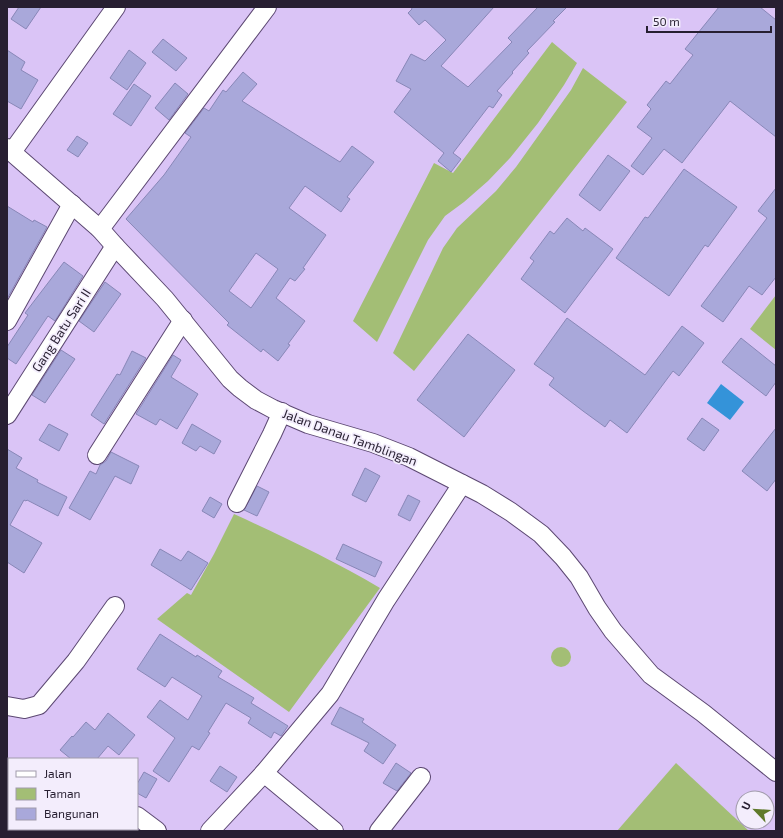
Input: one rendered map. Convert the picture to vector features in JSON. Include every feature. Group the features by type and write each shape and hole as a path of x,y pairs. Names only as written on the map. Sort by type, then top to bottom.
{"street":[{"path":"10,150 116,7"},
{"path":"100,229 267,7"},
{"name":"Jalan Danau Tamblingan","path":"10,150 100,229 166,299 230,379 240,388 256,400 308,424 373,443 416,461 462,484 511,512 541,534 563,558 579,577 597,608 613,631 651,675 703,713 776,772"},
{"path":"7,321 72,204"},
{"name":"Gang Batu Sari II","path":"7,415 115,246"},
{"path":"97,455 184,320"},
{"path":"237,503 282,412"},
{"path":"210,831 264,773 330,694 386,600 462,484"},
{"path":"7,706 24,709 39,705 76,661 115,606"},
{"path":"264,773 334,831"},
{"path":"379,831 422,777"},
{"path":"138,817 157,831"}],"green space":[{"path":"552,42 577,63 538,123 510,158 488,181 445,216 428,240 377,342 353,321 434,163 453,173"},
{"path":"583,68 627,102 414,371 393,353 443,248 457,228 496,191 516,167 571,90"},
{"path":"776,295 776,350 750,329"},
{"path":"234,514 326,558 380,588 289,712 157,619 187,593 191,595"},
{"path":"561,647 568,650 571,657 568,664 561,667 554,664 551,657 554,650"},
{"path":"676,763 735,818 735,830 749,831 617,831"}],"water":[{"path":"721,384 744,402 730,420 707,403"}],"building":[{"path":"19,7 41,7 26,29 11,19"},
{"path":"411,7 494,7 441,66 468,87 512,42 508,38 538,7 567,7 553,21 555,22 527,51 529,53 497,91 502,95 493,108 489,106 453,153 461,159 451,172 438,161 444,153 394,112 411,89 396,81 411,54 425,61 446,40 425,20 419,25 408,13 412,9"},
{"path":"719,7 760,7 776,20 776,137 730,101 682,163 664,149 643,175 631,166 652,138 637,127 651,109 647,105 666,81 670,84 693,55 685,49"},
{"path":"163,39 187,58 176,71 152,52"},
{"path":"7,50 25,62 21,70 38,80 21,109 7,101"},
{"path":"129,50 146,63 127,90 110,78"},
{"path":"243,72 257,84 242,101 340,162 352,146 374,162 347,197 350,199 341,212 305,186 289,208 326,235 303,268 305,269 295,281 290,278 276,298 305,321 288,344 290,345 278,361 263,349 261,352 227,325 229,323 126,219 164,175 191,137 185,133 204,108 209,111 223,90 226,92","holes":["256,253 278,269 251,308 229,291"]},
{"path":"175,83 188,94 169,120 155,108"},
{"path":"134,84 151,96 131,126 113,114"},
{"path":"77,136 88,143 78,157 67,150"},
{"path":"608,155 630,171 600,211 579,195"},
{"path":"684,169 737,207 708,247 705,245 669,296 616,258 645,217 648,218"},
{"path":"776,188 776,277 762,295 749,286 723,322 701,306 767,218 758,211"},
{"path":"7,206 33,222 34,220 47,227 7,299"},
{"path":"567,218 583,231 585,228 613,249 565,313 521,279 534,261 530,258 550,231 554,234"},
{"path":"64,262 83,276 55,321 48,316 16,364 7,358 7,347 28,315 25,313"},
{"path":"105,282 121,294 94,332 79,321"},
{"path":"567,318 645,375 682,326 704,343 679,376 673,371 627,433 610,420 605,427 583,411 549,385 554,378 534,364"},
{"path":"468,334 515,370 464,437 417,400"},
{"path":"741,338 776,366 776,382 766,396 722,362"},
{"path":"61,350 75,359 45,403 32,395"},
{"path":"132,351 146,358 104,424 91,415 117,374 120,375"},
{"path":"173,355 181,360 171,377 198,394 177,429 160,419 156,425 136,414"},
{"path":"702,418 719,430 704,451 687,439"},
{"path":"49,424 68,434 59,451 39,440"},
{"path":"192,424 221,441 214,454 200,446 196,451 182,443"},
{"path":"776,428 776,479 767,491 742,471"},
{"path":"7,449 22,458 16,468 38,480 37,482 67,497 58,516 27,500 24,500 10,525 42,543 24,573 7,562"},
{"path":"111,452 139,466 131,484 115,476 90,520 69,508 90,471 96,474 100,465 106,461"},
{"path":"365,468 380,476 366,502 352,495"},
{"path":"257,486 269,492 257,516 244,510"},
{"path":"408,495 420,501 410,521 398,515"},
{"path":"210,497 222,504 214,518 202,511"},
{"path":"343,544 382,562 375,577 336,559"},
{"path":"160,549 181,561 188,551 208,563 191,590 151,565"},
{"path":"160,634 196,657 197,655 222,671 218,677 254,698 251,703 288,726 281,736 274,732 271,738 248,723 251,718 226,703 199,750 192,746 169,782 153,771 175,738 147,717 160,700 188,720 202,696 172,677 165,687 137,669"},
{"path":"340,707 364,719 362,722 396,745 383,764 364,751 369,743 331,724"},
{"path":"108,713 135,735 119,755 108,746 98,758 70,758 60,750 86,722 95,730"},
{"path":"396,763 411,773 397,791 383,783"},
{"path":"220,766 237,777 227,792 210,781"},
{"path":"144,772 157,779 146,798 138,794 138,782"}]}
